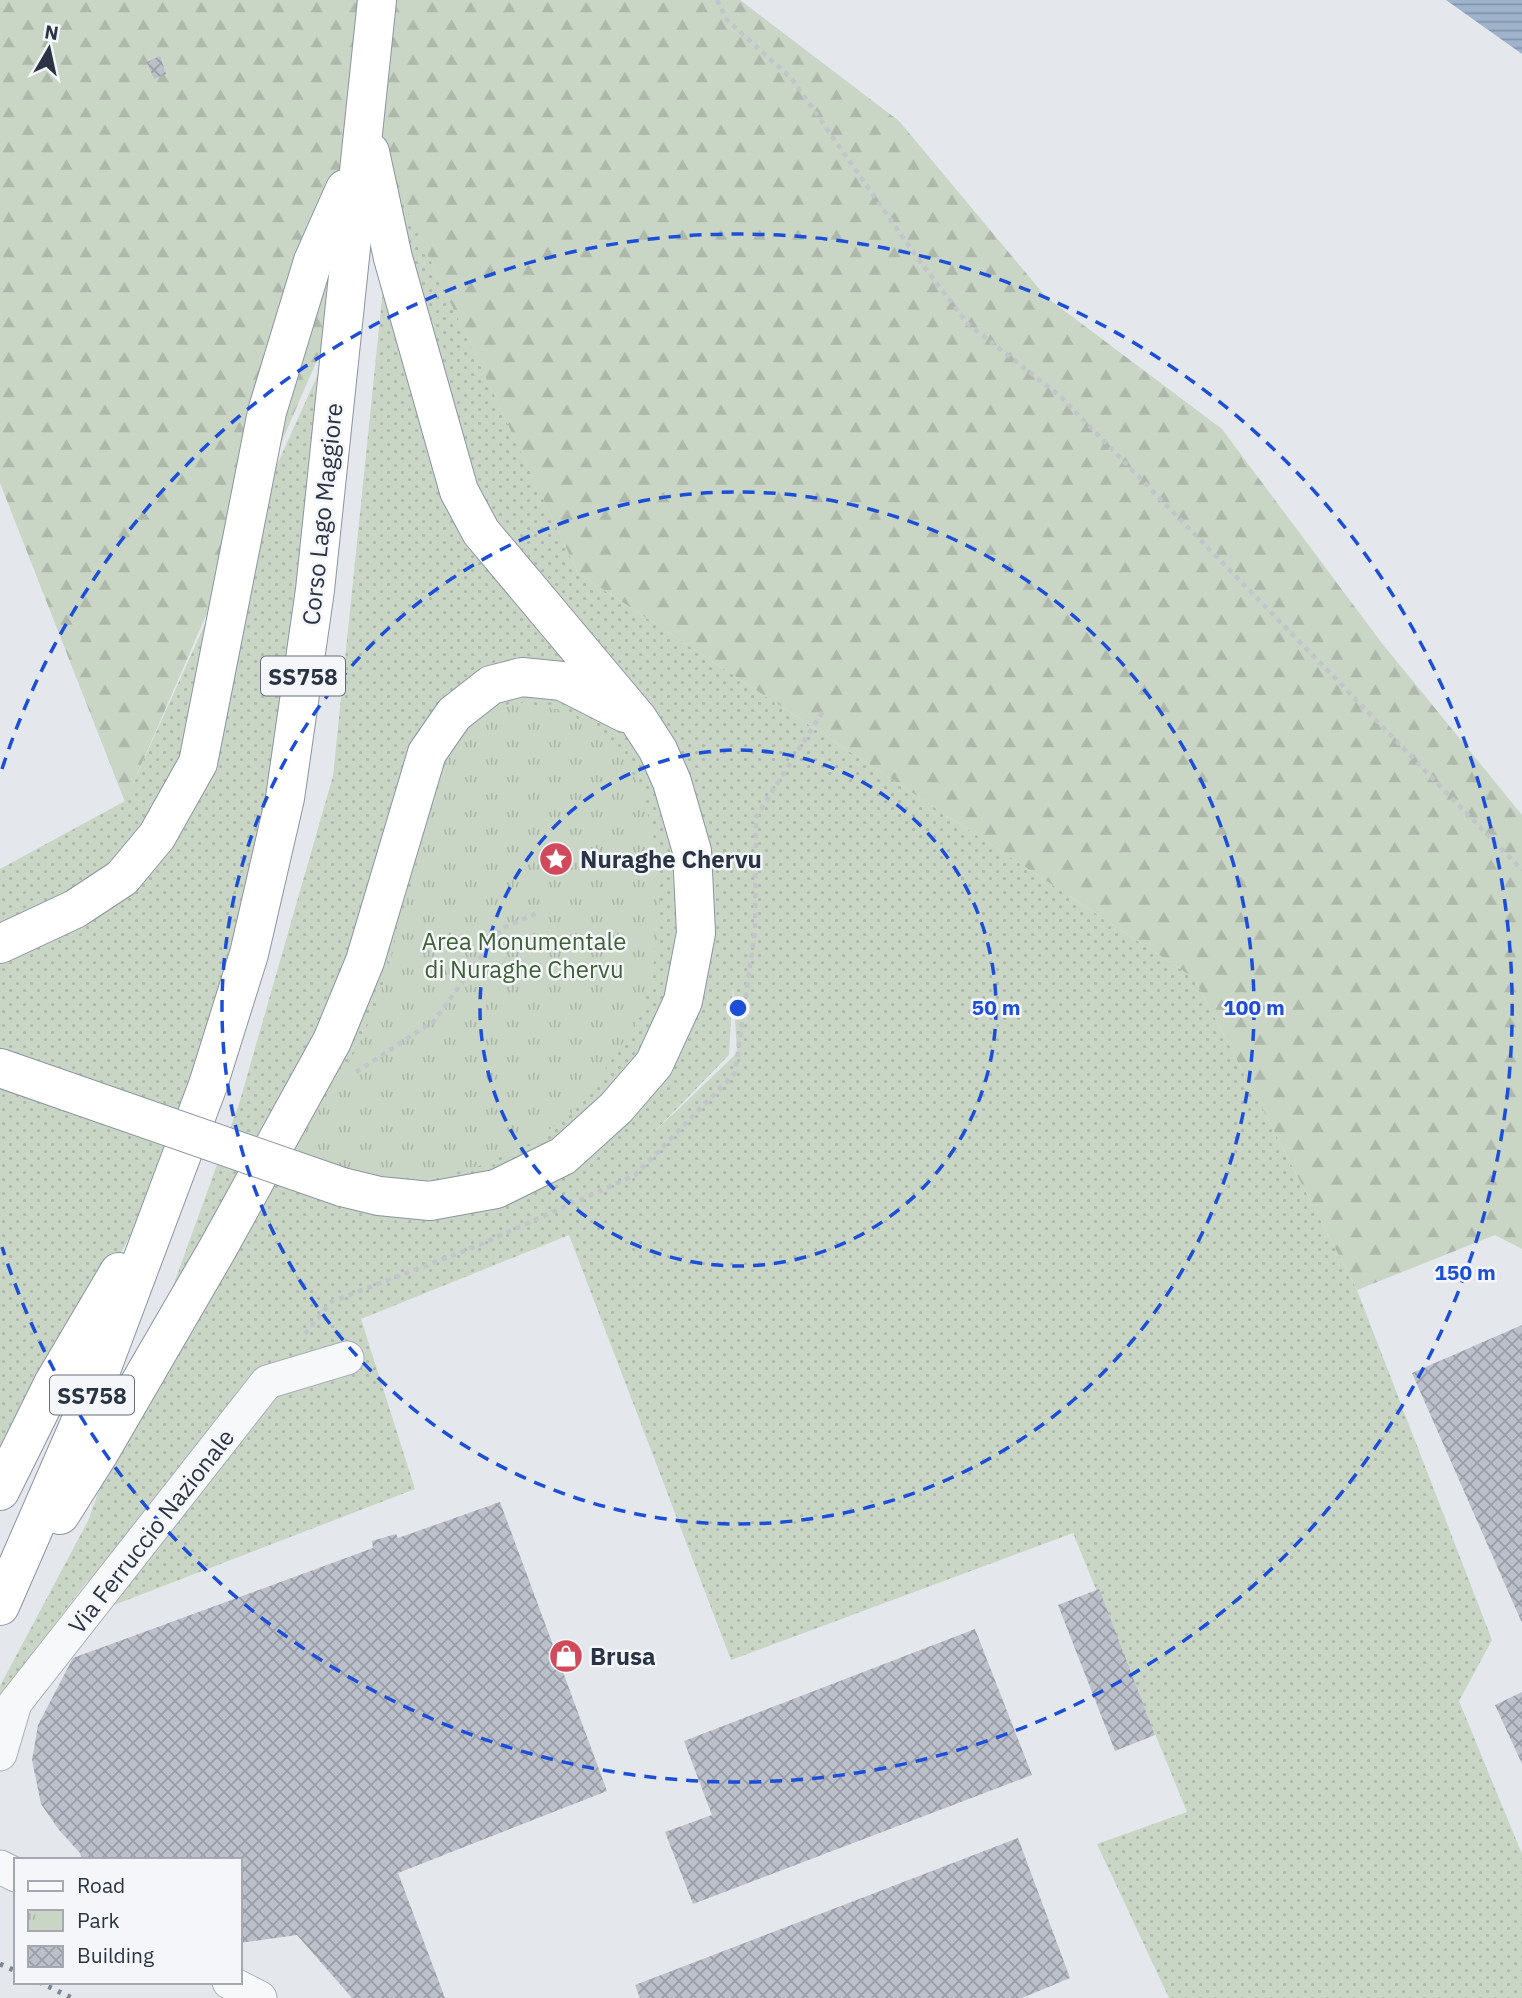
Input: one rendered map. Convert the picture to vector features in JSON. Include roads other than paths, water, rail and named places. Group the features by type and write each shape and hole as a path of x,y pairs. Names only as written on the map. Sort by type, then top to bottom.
{"highway":[{"name":"Corso Lago Maggiore","path":"0,1607 89,1402 208,1085 249,954 285,798 315,590 377,0"},
{"path":"0,1068 342,1187 379,1196 430,1201 496,1189 563,1156 616,1108 654,1064 683,1001 696,933 692,851 672,782 658,750 638,719 481,532 459,491 393,258 363,119"},
{"path":"0,944 75,909 122,878 157,836 198,763 267,412 313,261 359,158"},
{"path":"0,1607 102,1450 332,1041 365,961 427,753 454,714 491,685 522,677 562,681 638,719"},
{"name":"Corso Lago Maggiore","path":"0,1491 53,1384 173,1179"}],"street":[{"name":"Via Ferruccio Nazionale","path":"0,1754 15,1703 267,1382 347,1358"},
{"path":"233,1984 260,1998"}],"water":[{"path":"1446,0 1522,0 1522,54"}],"railway":[{"path":"0,1964 14,1970"},
{"path":"43,1984 72,1998"}],"place":[{"name":"Nuraghe Chervu","path":"556,859"},
{"name":"Brusa","path":"566,1656"}],"park label":[{"name":"Area Monumentale di Nuraghe Chervu","path":"524,955"}]}
